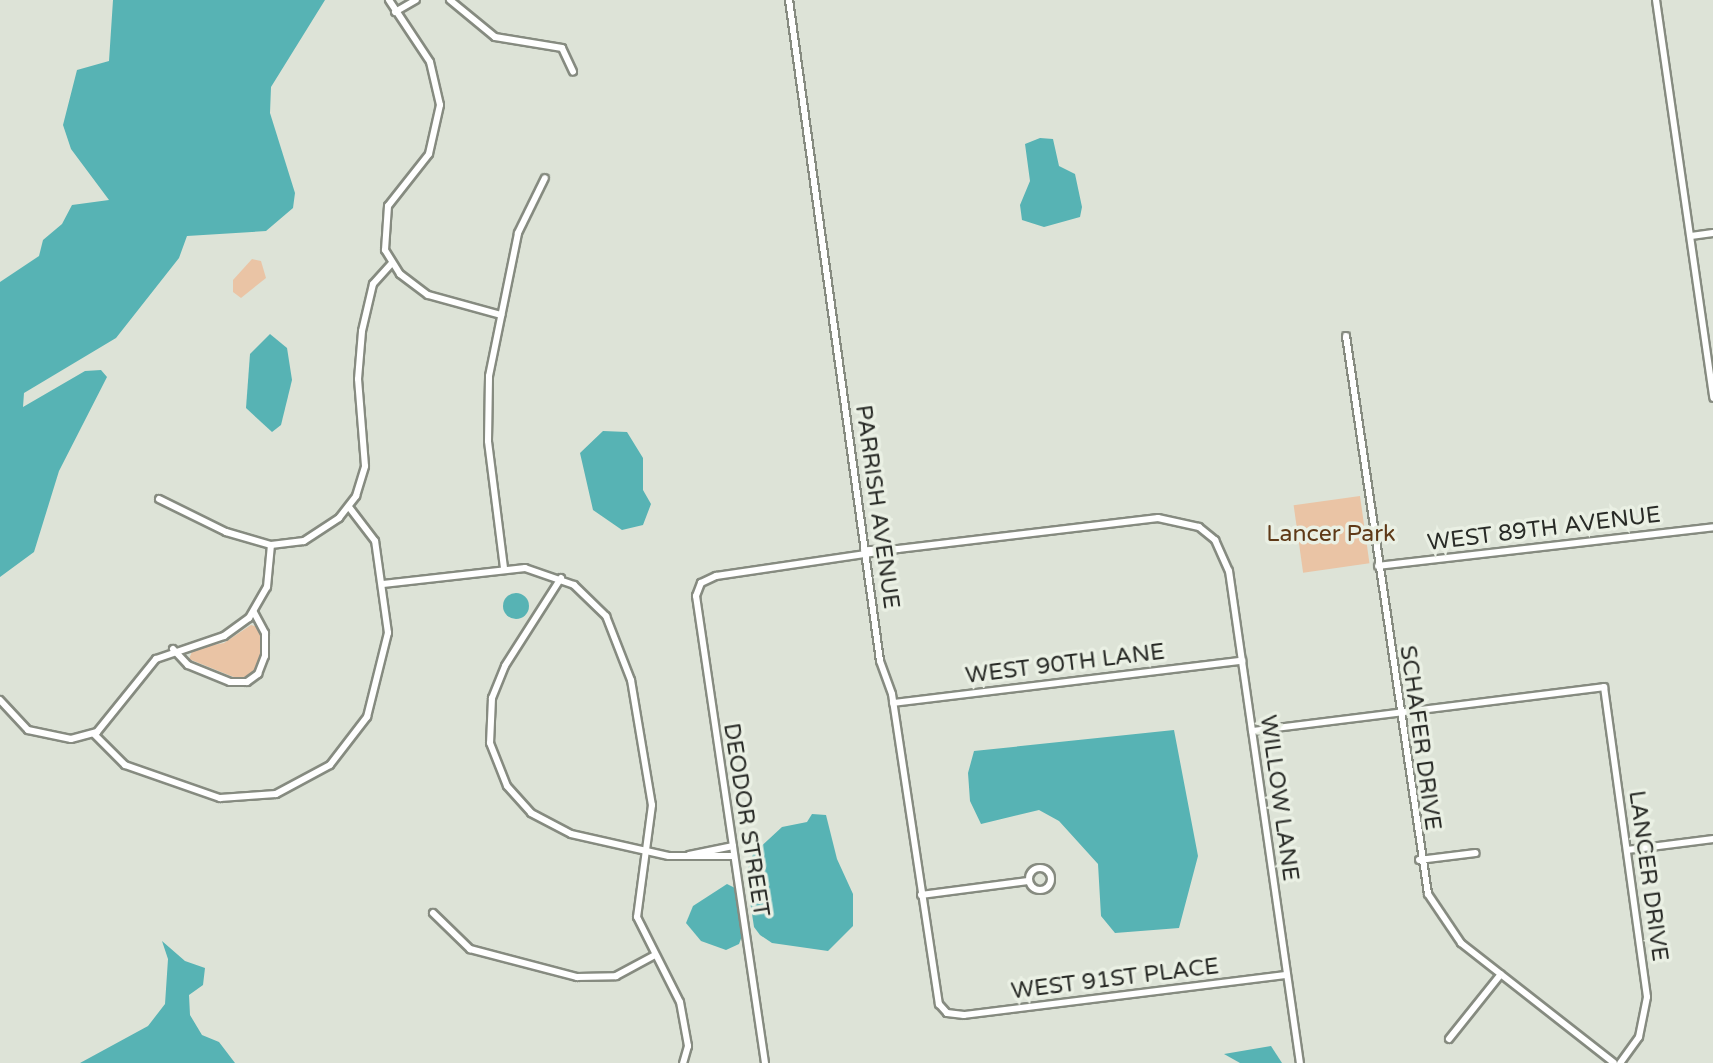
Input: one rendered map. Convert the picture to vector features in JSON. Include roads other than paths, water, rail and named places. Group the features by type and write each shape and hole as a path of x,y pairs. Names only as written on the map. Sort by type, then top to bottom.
{"street":[{"path":"389,0 430,62 439,105 429,154 386,213 382,236 391,263 428,295 501,315"},
{"path":"395,12 416,0"},
{"path":"450,0 495,37 562,48 573,72"},
{"name":"PARRISH AVENUE","path":"789,0 880,661 893,703 935,988 947,1013"},
{"path":"1656,0 1713,398"},
{"path":"504,568 487,425 501,315 520,225 545,178"},
{"path":"1690,236 1713,233"},
{"path":"159,499 226,532 271,545 311,538 349,507 365,466 358,387 361,338 373,284 391,263"},
{"name":"SCHAFER DRIVE","path":"1346,336 1419,860 1442,922 1501,974 1614,1063"},
{"path":"94,734 117,761 197,794 255,799 301,785 343,753 371,709 388,633 383,584 373,535 349,507"},
{"name":"WILLOW LANE","path":"898,550 1158,518 1199,527 1215,540 1229,571 1300,1063"},
{"name":"WEST 89TH AVENUE","path":"1378,566 1713,527"},
{"path":"0,700 28,730 65,738 94,734 111,720 146,668 173,649 224,636 254,612 268,580 271,545"},
{"path":"864,550 898,550"},
{"path":"866,558 898,550"},
{"name":"DEODOR STREET","path":"765,1063 697,610 701,583 716,576 866,558"},
{"path":"383,584 504,568 561,578 601,609 624,656 652,805 636,912 680,1002 688,1045 683,1063"},
{"path":"561,578 496,683 489,722 494,759 515,797 544,821 646,853 734,856"},
{"path":"173,649 193,667 235,683 247,682 258,674 265,656 265,633 254,612"},
{"name":"WEST 90TH LANE","path":"893,703 1242,661"},
{"name":"LANCER DRIVE","path":"1398,712 1604,687 1647,997 1639,1037 1620,1063"},
{"path":"1252,730 1398,712"},
{"path":"1627,850 1713,839"},
{"path":"687,856 733,846"},
{"path":"1419,860 1476,853"},
{"path":"921,895 1028,881"},
{"path":"433,913 470,949 577,977 616,976 655,955"},
{"path":"1449,1039 1501,974"},
{"name":"WEST 91ST PLACE","path":"947,1013 964,1015 1287,975"}],"water":[{"path":"113,0 325,0 271,87 270,113 295,193 293,208 266,231 187,236 179,258 116,338 24,393 23,407 85,371 101,370 107,377 59,471 34,552 0,577 0,282 39,256 43,240 62,224 72,205 109,200 71,149 63,125 77,70 109,61"},
{"path":"1040,138 1053,139 1059,166 1075,174 1082,207 1080,217 1044,227 1022,220 1020,205 1030,181 1025,144"},
{"path":"270,334 287,348 292,380 281,425 272,432 246,408 250,354"},
{"path":"603,431 627,432 643,458 643,490 651,504 643,525 622,530 593,510 580,453"},
{"path":"516,593 525,597 529,606 525,615 516,619 507,615 503,606 507,597"},
{"path":"1174,730 1198,856 1179,928 1115,933 1101,916 1098,864 1059,821 1039,810 981,824 970,801 968,773 974,751"},
{"path":"812,814 826,815 837,859 853,894 853,926 828,951 772,943 760,935 754,927 746,875 753,854 782,827 807,822"},
{"path":"727,884 735,888 742,936 739,944 726,950 701,941 686,923 693,906"},
{"path":"162,941 185,961 205,968 203,985 189,995 190,1015 202,1035 219,1042 235,1063 80,1063 148,1026 165,1004 168,959"},
{"path":"1271,1046 1282,1063 1240,1063 1224,1054"}],"park label":[{"name":"Lancer Park","path":"1331,534"}]}
